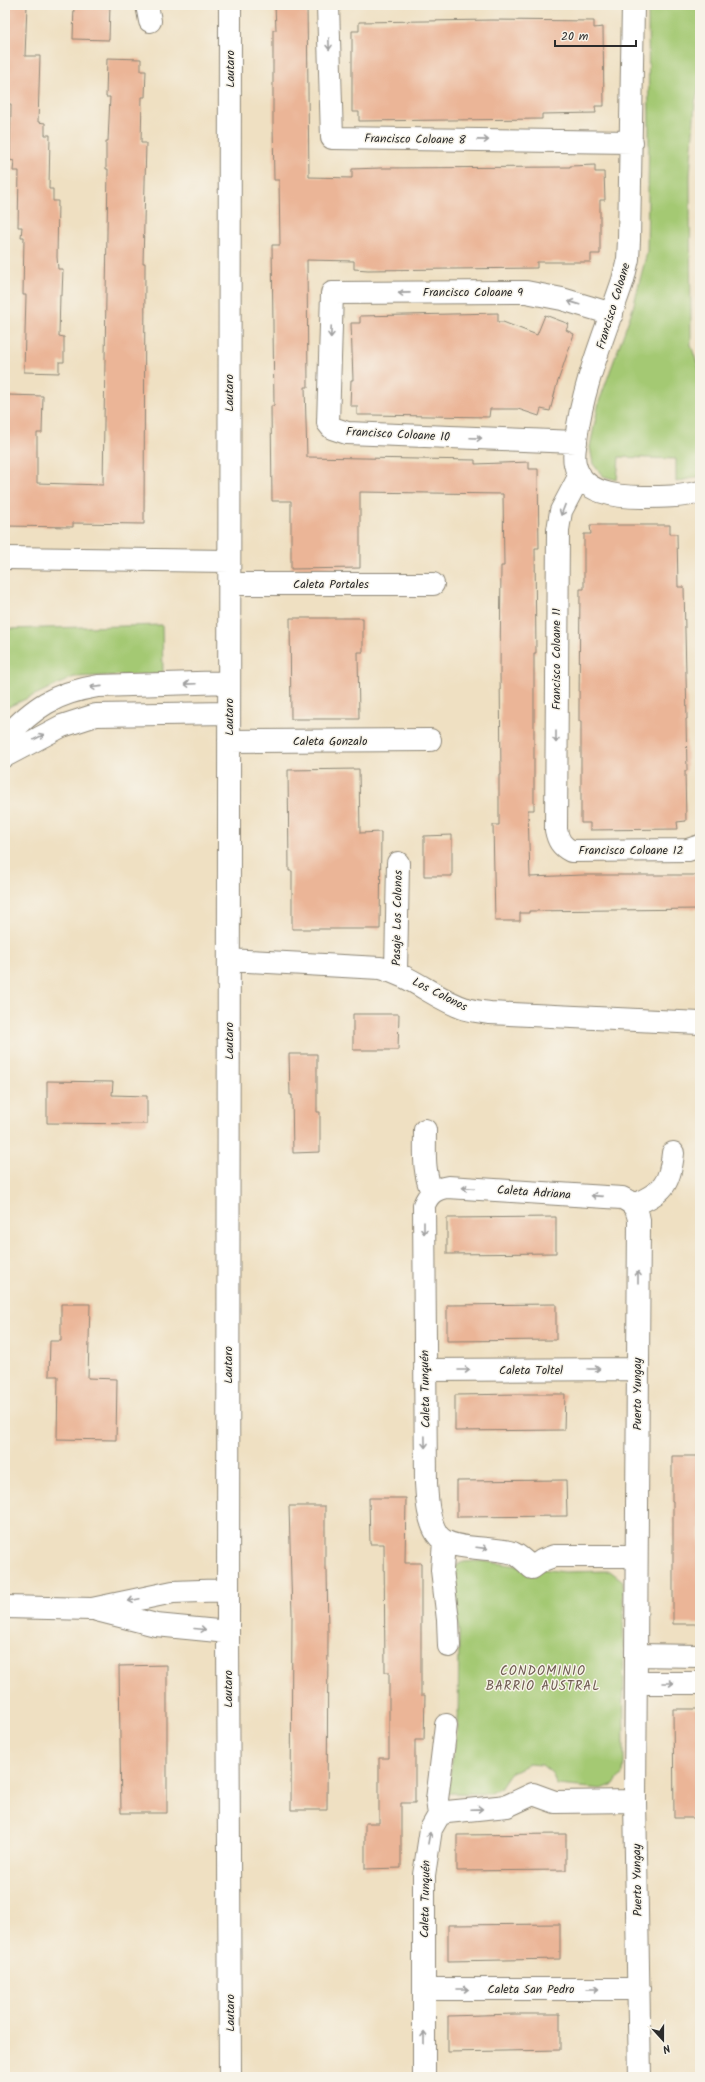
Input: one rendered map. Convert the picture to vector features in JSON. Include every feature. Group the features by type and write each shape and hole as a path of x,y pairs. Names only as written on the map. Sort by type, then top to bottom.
{"street":[{"name":"Lautaro","path":"230,5 228,1590 230,2077"},
{"name":"Francisco Coloane 8","path":"328,5 332,138 632,142"},
{"name":"Francisco Coloane","path":"580,475 574,464 576,442 584,400 628,260 632,142 633,5"},
{"name":"Francisco Coloane 9","path":"332,293 526,292 562,299 612,314"},
{"name":"Francisco Coloane 10","path":"332,293 328,423 332,428 347,433 576,442"},
{"path":"580,475 593,487 608,495 677,497 700,492"},
{"name":"Francisco Coloane 11","path":"563,847 558,839 556,830 558,530 561,512 580,475"},
{"path":"5,558 229,561"},
{"name":"Caleta Portales","path":"229,584 432,584"},
{"path":"5,738 33,711 58,697 83,688 98,686 229,682"},
{"path":"5,756 62,726 96,715 229,713"},
{"name":"Caleta Gonzalo","path":"229,741 430,740"},
{"name":"Francisco Coloane 12","path":"563,847 571,850 688,850 700,846"},
{"name":"Pasaje Los Colonos","path":"396,972 398,863"},
{"name":"Los Colonos","path":"229,960 362,966 396,972 456,1005 478,1012 700,1024"},
{"path":"425,1130 426,1180 432,1192"},
{"path":"634,1205 654,1196 663,1189 671,1169 672,1153"},
{"name":"Caleta Adriana","path":"432,1192 448,1187 622,1198 634,1205"},
{"name":"Caleta Tunquén","path":"432,1192 424,1206 427,1502 435,1530 444,1541"},
{"name":"Puerto Yungay","path":"634,1205 638,1210 639,1220 635,1801 640,2071"},
{"name":"Caleta Toltel","path":"425,1370 637,1369"},
{"path":"449,1646 448,1620 442,1570 444,1541 514,1553 532,1568 543,1560 554,1556 636,1556"},
{"path":"92,1609 173,1592 228,1590"},
{"path":"5,1607 92,1609 156,1625 228,1632"},
{"path":"636,1655 700,1656"},
{"path":"636,1682 700,1683"},
{"path":"446,1725 437,1800 439,1816 456,1810 507,1806 533,1794 555,1802 635,1801"},
{"name":"Caleta Tunquén","path":"424,2077 424,1875 431,1829 439,1816"},
{"name":"Caleta San Pedro","path":"424,1990 639,1989"}],"green space":[{"path":"648,5 700,5 700,82 695,103 690,176 691,345 700,372 700,476 676,482 676,459 619,457 617,480 603,476 593,464 590,447 599,402 633,308 647,252 649,134"},
{"path":"162,625 163,674 74,677 8,707 5,711 5,629"},
{"path":"480,1561 564,1572 610,1571 623,1581 624,1763 623,1773 614,1784 602,1789 557,1785 552,1773 542,1765 528,1764 510,1773 500,1788 490,1794 447,1793 458,1724 459,1633 453,1566 464,1562"}],"building":[{"path":"5,5 27,5 25,56 40,56 38,122 45,123 45,135 50,135 49,189 53,189 53,201 58,201 57,257 58,269 63,269 62,295 60,295 59,336 64,337 64,362 59,362 59,373 24,372 26,295 23,295 24,237 21,237 22,227 18,227 19,171 13,171 14,161 10,160 11,104 5,104"},
{"path":"74,5 110,5 109,40 73,39"},
{"path":"275,5 307,5 309,177 352,178 352,169 380,168 570,167 595,165 595,172 604,172 605,200 600,200 600,254 591,254 591,262 537,262 537,268 368,270 354,269 354,261 307,260 308,387 305,387 307,457 475,460 475,464 529,462 529,469 538,469 539,548 535,548 536,653 534,653 534,810 528,810 530,877 583,875 697,875 697,884 700,884 700,909 529,911 529,913 520,913 520,921 495,921 493,825 499,825 499,775 501,775 500,670 501,566 504,566 503,494 360,492 360,568 291,569 291,501 272,501 271,406 274,406 272,245 280,245 279,180 274,180 273,30 276,30"},
{"path":"491,20 594,21 594,28 603,27 604,106 595,106 596,113 542,114 542,119 359,121 359,112 352,112 352,31 359,31 359,22"},
{"path":"107,58 141,59 141,71 146,71 145,97 142,97 141,143 146,143 143,263 145,263 144,524 73,523 73,527 5,526 5,406 7,406 7,395 43,396 42,433 37,433 37,483 103,485 108,169 106,169 106,141 108,141 110,97 106,97"},
{"path":"498,313 498,322 503,322 537,335 545,315 569,324 566,330 574,334 557,384 550,411 541,409 539,416 518,409 490,409 489,417 357,415 357,406 350,406 351,380 353,380 351,323 360,323 360,316"},
{"path":"590,525 670,525 670,534 677,534 678,587 684,587 687,719 687,771 685,771 686,821 677,822 678,829 590,830 590,823 581,823 581,721 579,721 580,589 584,589 584,534 591,534"},
{"path":"290,618 363,618 363,652 358,652 359,719 291,719"},
{"path":"359,769 360,833 381,832 380,929 292,929 292,871 289,871 288,770"},
{"path":"452,835 452,876 424,876 424,836"},
{"path":"353,1014 399,1014 398,1050 353,1050"},
{"path":"289,1054 317,1054 317,1112 320,1112 320,1152 293,1153 292,1095 290,1095"},
{"path":"47,1081 113,1082 112,1095 147,1096 147,1124 47,1123"},
{"path":"556,1217 556,1253 447,1254 447,1218"},
{"path":"61,1304 90,1304 88,1378 117,1379 116,1440 57,1439 58,1376 49,1376 50,1341 61,1341"},
{"path":"556,1304 556,1340 447,1341 447,1305"},
{"path":"565,1394 564,1430 455,1431 455,1395"},
{"path":"672,1456 700,1456 700,1624 673,1624"},
{"path":"566,1480 567,1516 457,1517 457,1481"},
{"path":"369,1498 406,1498 405,1563 421,1563 421,1695 425,1695 424,1740 415,1740 415,1803 401,1803 401,1868 365,1869 365,1823 379,1823 379,1758 389,1758 389,1672 385,1672 384,1544 370,1544"},
{"path":"289,1506 325,1506 325,1570 327,1570 328,1634 327,1810 291,1810 292,1615"},
{"path":"167,1665 167,1813 121,1813 119,1666"},
{"path":"673,1709 700,1709 700,1818 674,1818"},
{"path":"566,1834 566,1870 457,1871 457,1835"},
{"path":"560,1924 560,1959 448,1961 448,1925"},
{"path":"560,2014 560,2050 448,2052 448,2016"}],"district":[{"name":"CONDOMINIO BARRIO AUSTRAL","path":"543,1678"}]}
